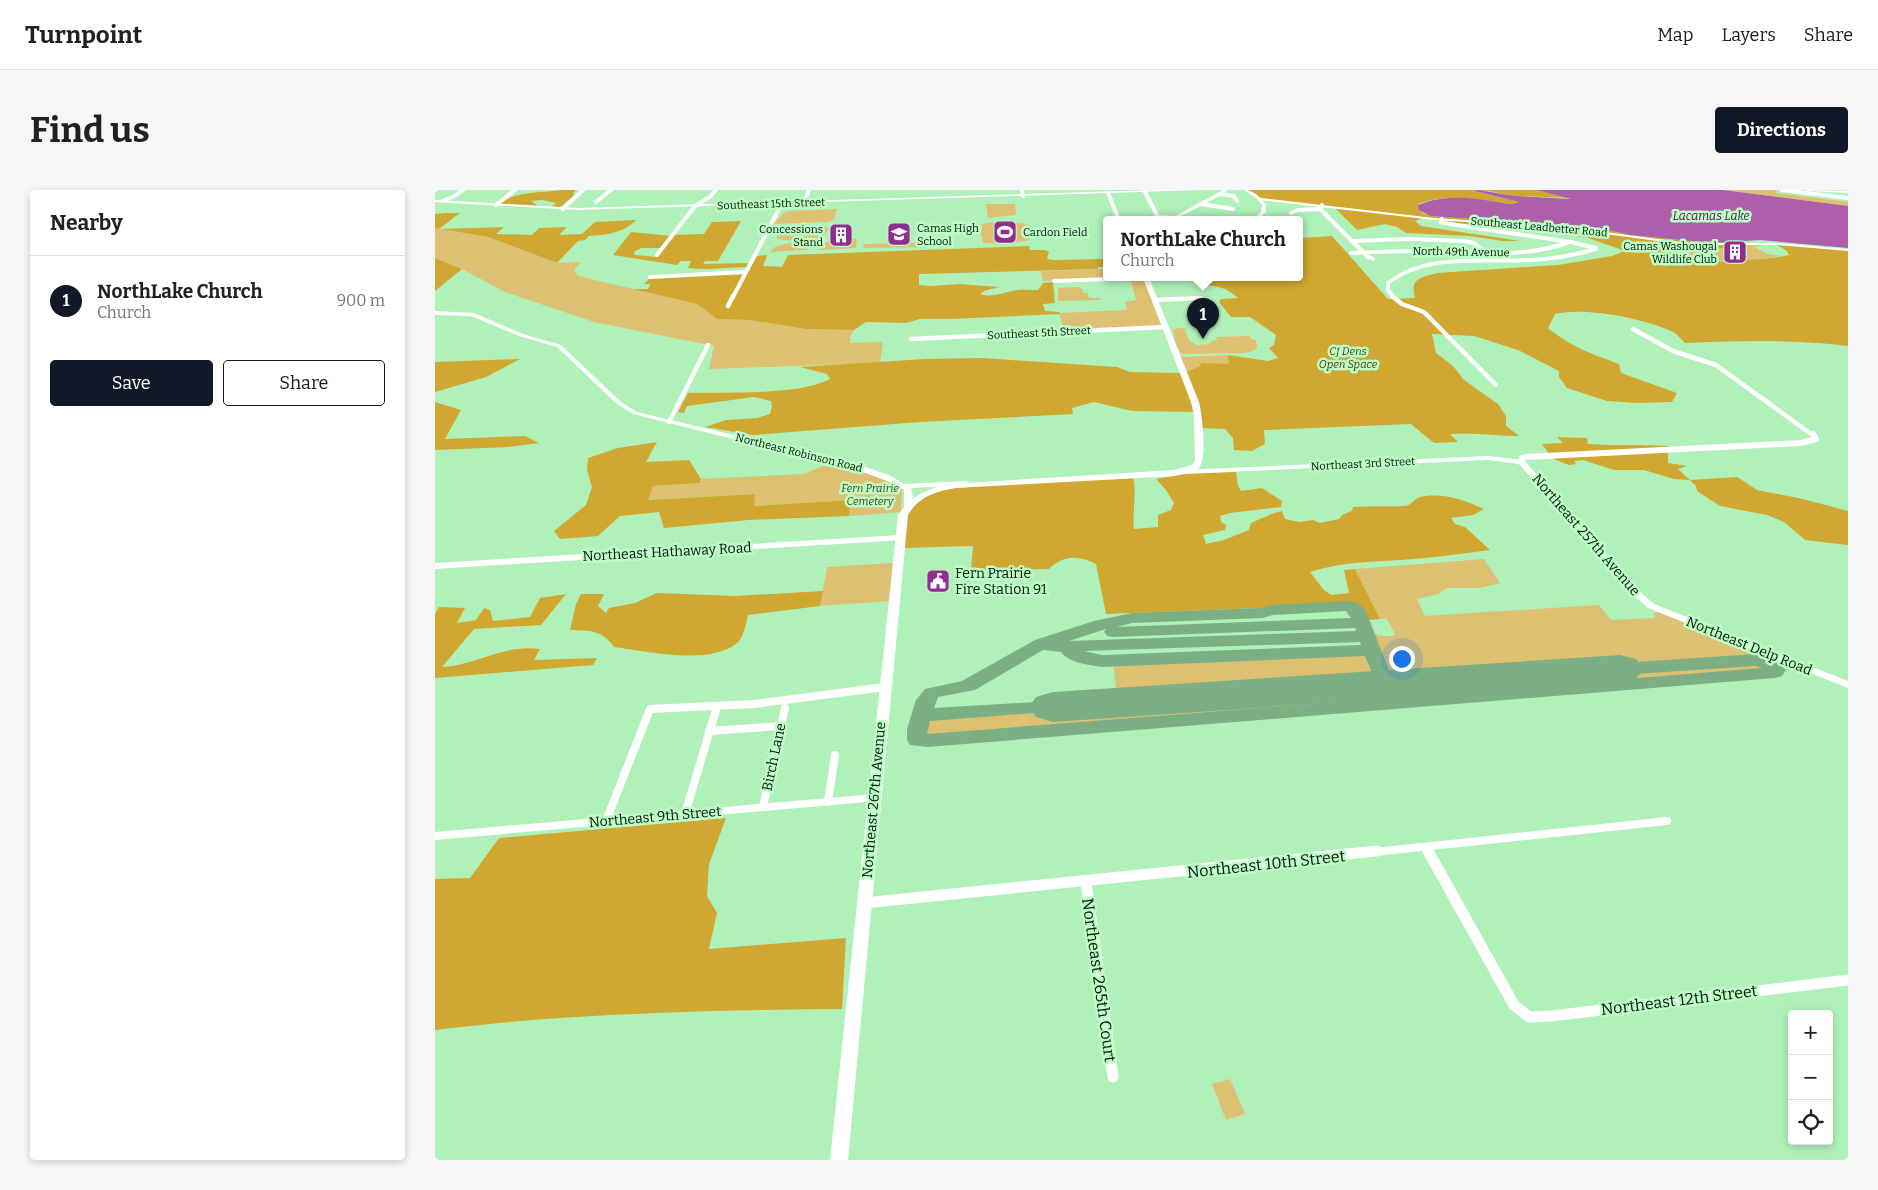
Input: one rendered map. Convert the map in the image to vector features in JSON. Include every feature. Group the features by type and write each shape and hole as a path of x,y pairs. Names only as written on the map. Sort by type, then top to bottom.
{"main road":[{"path":"1246,190 1261,200 1264,205 1264,211 1259,216"},
{"path":"1807,190 1848,192"},
{"path":"1147,281 1195,402 1199,423 1199,461 1195,468 1182,472"},
{"name":"Northeast 3rd Street","path":"968,483 1182,472"},
{"path":"907,508 916,499 929,492 968,483"},
{"name":"Northeast 267th Avenue","path":"839,1160 900,538 903,515 907,508"}],"street":[{"path":"442,201 455,196 463,190"},
{"path":"496,205 515,190"},
{"path":"563,209 583,190"},
{"path":"596,202 611,190"},
{"path":"657,255 695,206 710,197 716,190"},
{"path":"804,203 809,190"},
{"path":"1022,190 1023,196"},
{"name":"Southeast 15th Street","path":"435,201 563,209 1197,190"},
{"path":"1782,190 1848,198"},
{"path":"1144,191 1157,216"},
{"path":"1178,216 1223,192 1233,196 1237,201"},
{"path":"1108,193 1117,216"},
{"name":"Southeast Leadbetter Road","path":"1261,200 1441,220 1560,227 1689,244 1771,244 1848,250"},
{"path":"728,306 782,203"},
{"path":"1201,204 1233,208"},
{"path":"1291,213 1298,210 1321,207 1352,241 1373,259"},
{"path":"1441,220 1444,223 1570,242 1596,248 1534,260 1464,262 1416,268 1401,272 1391,280 1388,286 1389,293 1402,304 1424,312 1496,385"},
{"path":"1352,241 1408,239 1470,242 1486,253"},
{"name":"North 49th Avenue","path":"1351,253 1486,253 1527,251 1563,245 1570,242"},
{"path":"1448,252 1464,262"},
{"path":"650,277 746,272"},
{"path":"1054,281 1103,279"},
{"path":"1154,300 1201,298"},
{"path":"1390,300 1406,300"},
{"name":"Northeast Robinson Road","path":"435,313 472,314 521,335 559,346 619,404 635,413 860,468 904,486"},
{"name":"Southeast 5th Street","path":"911,338 1166,327"},
{"name":"Northeast 3rd Street","path":"1182,472 1488,458 1521,462 1522,458 1526,457 1801,443 1816,439 1813,434 1716,366 1673,351 1633,329"},
{"path":"669,422 708,345"},
{"name":"Northeast 257th Avenue","path":"1521,462 1636,593 1651,606"},
{"name":"Northeast 3rd Street","path":"904,486 968,483"},
{"path":"904,486 909,492 907,508"},
{"name":"Northeast Hathaway Road","path":"435,566 900,538"},
{"name":"Northeast Delp Road","path":"1651,606 1848,685"},
{"path":"606,821 650,709 754,704 885,688"},
{"name":"Birch Lane","path":"763,807 785,708"},
{"path":"685,814 716,710"},
{"path":"709,731 781,726"},
{"path":"828,802 835,755"},
{"name":"Northeast 9th Street","path":"435,836 874,798"},
{"name":"Northeast 10th Street","path":"864,903 1426,847 1667,820"},
{"name":"Northeast 12th Street","path":"1426,847 1514,1005 1529,1017 1552,1016 1848,980"},
{"name":"Northeast 265th Court","path":"1087,882 1113,1077"}],"green space":[{"path":"576,190 573,193 574,195 559,208 550,208 556,203 543,200 531,201 538,206 499,204 520,195"},
{"name":"CJ Dens Open Space","path":"1248,190 1537,190 1572,198 1515,196 1489,191 1478,192 1520,202 1510,204 1455,198 1436,199 1418,204 1422,213 1430,216 1598,228 1630,235 1711,243 1742,241 1747,244 1694,244 1555,226 1690,244 1741,246 1668,254 1676,258 1689,260 1745,260 1789,255 1787,251 1777,245 1848,250 1848,346 1787,341 1685,343 1671,331 1630,318 1582,312 1555,314 1548,328 1565,340 1619,364 1621,373 1677,393 1672,402 1637,403 1607,401 1567,388 1559,377 1559,371 1518,350 1474,336 1432,334 1436,353 1453,366 1464,380 1498,404 1506,416 1506,426 1519,436 1450,434 1458,442 1434,443 1411,424 1264,430 1265,444 1252,451 1234,450 1233,438 1225,429 1200,428 1186,372 1200,366 1201,363 1229,364 1228,355 1268,361 1278,358 1269,348 1274,345 1276,335 1250,317 1231,317 1219,302 1221,299 1238,298 1232,293 1222,288 1196,281 1303,281 1303,238 1332,236 1388,299 1415,298 1415,283 1421,278 1437,273 1558,265 1612,256 1625,251 1588,238 1522,228 1495,229 1423,218 1415,221 1421,226 1520,241 1406,233 1397,227 1385,224 1357,230 1335,208 1392,213 1263,199"},
{"path":"1723,190 1776,190 1776,193 1848,202 1848,206"},
{"path":"986,204 1015,204 1016,215 988,218"},
{"path":"837,209 834,219 829,222 773,224 784,213 790,211"},
{"path":"460,213 439,229 435,228 435,214"},
{"path":"636,220 620,231 589,236 585,240 578,241 557,263 488,237 441,229 504,227 496,234 532,235 539,228 567,227 559,235 582,234 595,222"},
{"path":"741,221 718,261 705,261 703,264 751,263 749,267 696,269 688,268 691,261 681,261 677,265 613,255 631,232 671,236 661,248 641,248 634,252 635,255 657,257 673,235 704,234 712,222"},
{"path":"1002,221 1027,224 1030,240 1009,244 983,243 982,235 977,235 977,231 982,231 982,224"},
{"path":"826,226 829,229 820,240 810,240 809,248 806,250 770,252 775,247 797,241 778,239 775,234 778,228"},
{"path":"435,228 488,237 557,263 581,262 574,270 578,276 697,304 717,319 748,320 805,329 854,330 850,336 850,343 883,342 880,363 709,369 714,346 594,322 505,292 462,269 435,258"},
{"path":"857,239 855,248 819,250 821,244 833,240"},
{"path":"940,242 940,247 863,248 864,244"},
{"path":"1739,245 1763,245 1754,247 1767,254 1782,256 1739,262 1730,260 1697,262 1689,259 1674,259 1668,254"},
{"path":"1029,246 1030,250 1045,250 1049,252 1047,259 1103,259 1103,267 1098,267 1098,269 919,274 919,285 959,284 999,287 980,294 989,296 1019,290 1038,290 1043,283 1053,282 1055,303 1043,304 1045,311 1059,312 1060,314 920,319 906,323 866,322 854,330 805,329 749,320 717,319 697,304 633,289 648,289 650,284 644,284 651,277 745,274 729,306 757,256 767,255 763,266 782,267 788,255"},
{"path":"435,258 462,269 435,291"},
{"path":"1103,269 1103,278 1043,281 1041,271"},
{"path":"1131,281 1144,281 1162,326 1064,330 1059,313 1127,310 1125,302 1136,300"},
{"path":"1080,287 1084,293 1088,293 1089,298 1100,298 1101,300 1058,301 1058,288"},
{"path":"1187,328 1184,329 1190,341 1197,345 1209,344 1217,340 1216,337 1250,336 1251,339 1256,340 1257,348 1245,353 1181,354 1175,341 1173,329"},
{"path":"1228,355 1230,364 1200,366 1186,372 1180,357"},
{"path":"982,358 1117,367 1130,372 1181,373 1194,412 1132,411 1094,402 1072,408 1073,414 920,422 753,435 705,427 726,420 757,418 770,414 771,401 754,397 687,406 684,413 678,412 688,393 780,391 816,384 830,379 827,374 800,367 925,359"},
{"path":"520,359 486,377 435,392 435,362"},
{"path":"435,402 461,410 445,439 525,436 539,443 509,447 435,450"},
{"path":"1557,437 1587,438 1588,444 1668,446 1668,449 1550,455 1542,444 1563,443"},
{"path":"657,442 646,462 689,460 701,479 700,483 653,486 648,500 755,494 754,506 851,500 849,516 748,520 664,528 659,512 620,516 598,536 560,539 554,531 586,505 592,487 587,470 588,458 618,448"},
{"path":"1668,451 1668,463 1687,466 1678,469 1690,480 1674,479 1644,470 1614,470 1583,460 1574,461 1576,464 1569,465 1551,458"},
{"name":"Fern Prairie Cemetery","path":"832,462 860,469 902,488 901,512 849,516 851,500 753,506 755,494 647,500 653,486 700,483 701,479 804,474"},
{"path":"1236,472 1238,486 1241,491 1262,488 1282,501 1281,507 1230,513 1220,516 1221,522 1226,525 1225,530 1203,535 1206,544 1224,540 1249,530 1251,523 1282,511 1285,519 1299,522 1313,520 1320,523 1339,519 1342,515 1352,511 1353,507 1406,506 1420,497 1445,496 1484,509 1473,515 1451,518 1455,524 1465,527 1490,550 1348,564 1310,572 1324,590 1331,595 1349,593 1344,570 1355,569 1380,619 1369,620 1359,604 1106,614 1096,564 1083,559 1065,559 1054,564 1049,569 971,571 973,546 903,548 907,512 915,502 921,498 953,488 1133,477 1135,488 1134,529 1158,527 1158,515 1171,510 1174,503 1156,479 1185,474"},
{"path":"1737,477 1757,490 1803,499 1848,511 1848,545 1805,540 1784,522 1767,515 1720,506 1697,491 1696,486 1690,480"},
{"path":"1484,559 1500,583 1480,588 1447,588 1438,594 1417,599 1425,616 1599,605 1611,620 1655,618 1653,613 1659,612 1742,645 1744,647 1742,649 1749,650 1755,656 1395,680 1387,678 1367,630 1381,636 1393,636 1395,634 1387,619 1380,619 1355,569"},
{"path":"893,563 889,601 820,606 827,567"},
{"path":"823,591 820,606 748,615 743,634 737,643 725,650 711,654 660,654 614,647 604,637 595,632 570,630 576,604 581,594 604,594 598,606 606,613 609,608 635,603 657,593 735,596"},
{"path":"566,594 541,625 474,629 442,667 467,663 514,649 527,648 540,649 534,660 597,658 593,665 435,678 435,614 439,607 465,608 457,623 476,620 484,608 490,610 493,621 530,617 540,598"},
{"path":"1365,651 1371,654 1381,678 1378,681 1117,699 1113,661"},
{"path":"1759,663 1768,670 1408,701 1405,701 1398,688"},
{"path":"1379,689 1389,690 1394,698 1392,701 946,738 925,738 921,731 927,720"},
{"path":"726,818 709,864 707,896 717,913 709,949 846,938 842,1009 740,1010 588,1016 435,1030 435,879 470,878 499,838"},
{"path":"1230,1079 1245,1114 1226,1120 1212,1084"}],"water":[{"name":"Lacamas Lake","path":"1537,190 1723,190 1848,206 1848,248 1760,240 1711,243 1630,235 1598,228 1430,216 1419,210 1418,205 1445,198 1473,199 1509,204 1519,202 1475,191 1515,196 1571,199"}],"taxiway":[{"path":"922,715 926,700 932,693 968,686 1041,644 1100,625 1132,618 1262,613 1271,610 1346,606 1352,607 1357,611 1381,673 1401,703"},
{"path":"1113,632 1361,623"},
{"path":"1050,647 1366,636"},
{"path":"1070,652 1087,659 1102,661 1372,650"},
{"path":"1401,703 1775,672 1777,670 1764,661 1756,660 1620,669"},
{"path":"922,715 917,729 917,740 928,741 1401,703"},
{"path":"922,715 1053,707"}],"runway":[{"path":"1053,707 1620,669"}],"place":[{"name":"Cardon Field","path":"1005,232"},
{"name":"Camas High School","path":"899,234"},
{"name":"Concessions Stand","path":"841,235"},
{"name":"Camas Washougal Wildlife Club","path":"1735,252"},
{"name":"NorthLake Church","path":"1203,339"},
{"name":"Fern Prairie Fire Station 91","path":"938,581"}]}
